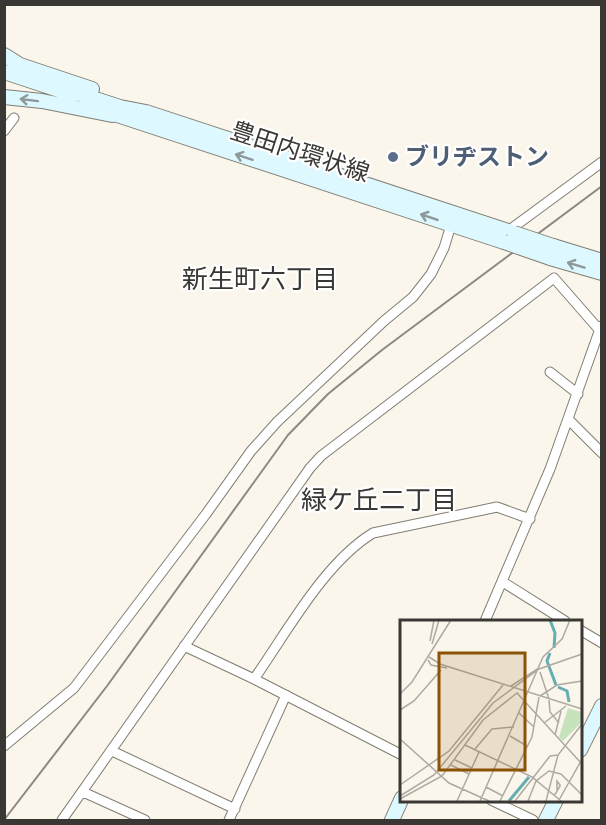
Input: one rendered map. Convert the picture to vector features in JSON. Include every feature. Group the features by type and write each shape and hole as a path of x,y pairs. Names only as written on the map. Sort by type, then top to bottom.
{"street":[{"path":"4,55 20,65 122,99 146,112"},
{"path":"4,72 68,93 80,94 120,107 146,112"},
{"path":"68,93 77,100 122,117"},
{"path":"4,97 122,117"},
{"name":"豊田内環状線","path":"146,112 509,235 602,273"},
{"name":"豊田内環状線","path":"122,117 451,225 509,235"},
{"path":"4,131 14,118"},
{"path":"509,235 602,162"},
{"path":"4,746 74,688 207,514 251,451 277,422 384,321 413,297 431,274 444,248 451,225"},
{"name":"豊田内環状線","path":"552,252 602,261"},
{"path":"62,820 321,456 554,278 601,329 530,519 484,620"},
{"path":"550,372 578,394"},
{"path":"568,419 602,453"},
{"path":"254,679 322,580 357,543 373,533 497,507 530,519"},
{"path":"502,582 563,620"},
{"path":"582,631 602,643"},
{"path":"184,646 400,754"},
{"path":"229,820 286,695"},
{"path":"582,746 602,706"},
{"path":"112,751 235,809"},
{"path":"83,792 145,820"},
{"path":"392,820 401,801"},
{"path":"493,801 533,820"},
{"path":"546,820 556,801"}],"railway":[{"path":"4,820 107,686 288,435 328,394 382,350 602,186"}],"place":[{"name":"ブリヂストン","path":"393,157"}],"district":[{"name":"新生町六丁目","path":"260,279"},
{"name":"緑ケ丘二丁目","path":"379,500"}]}
